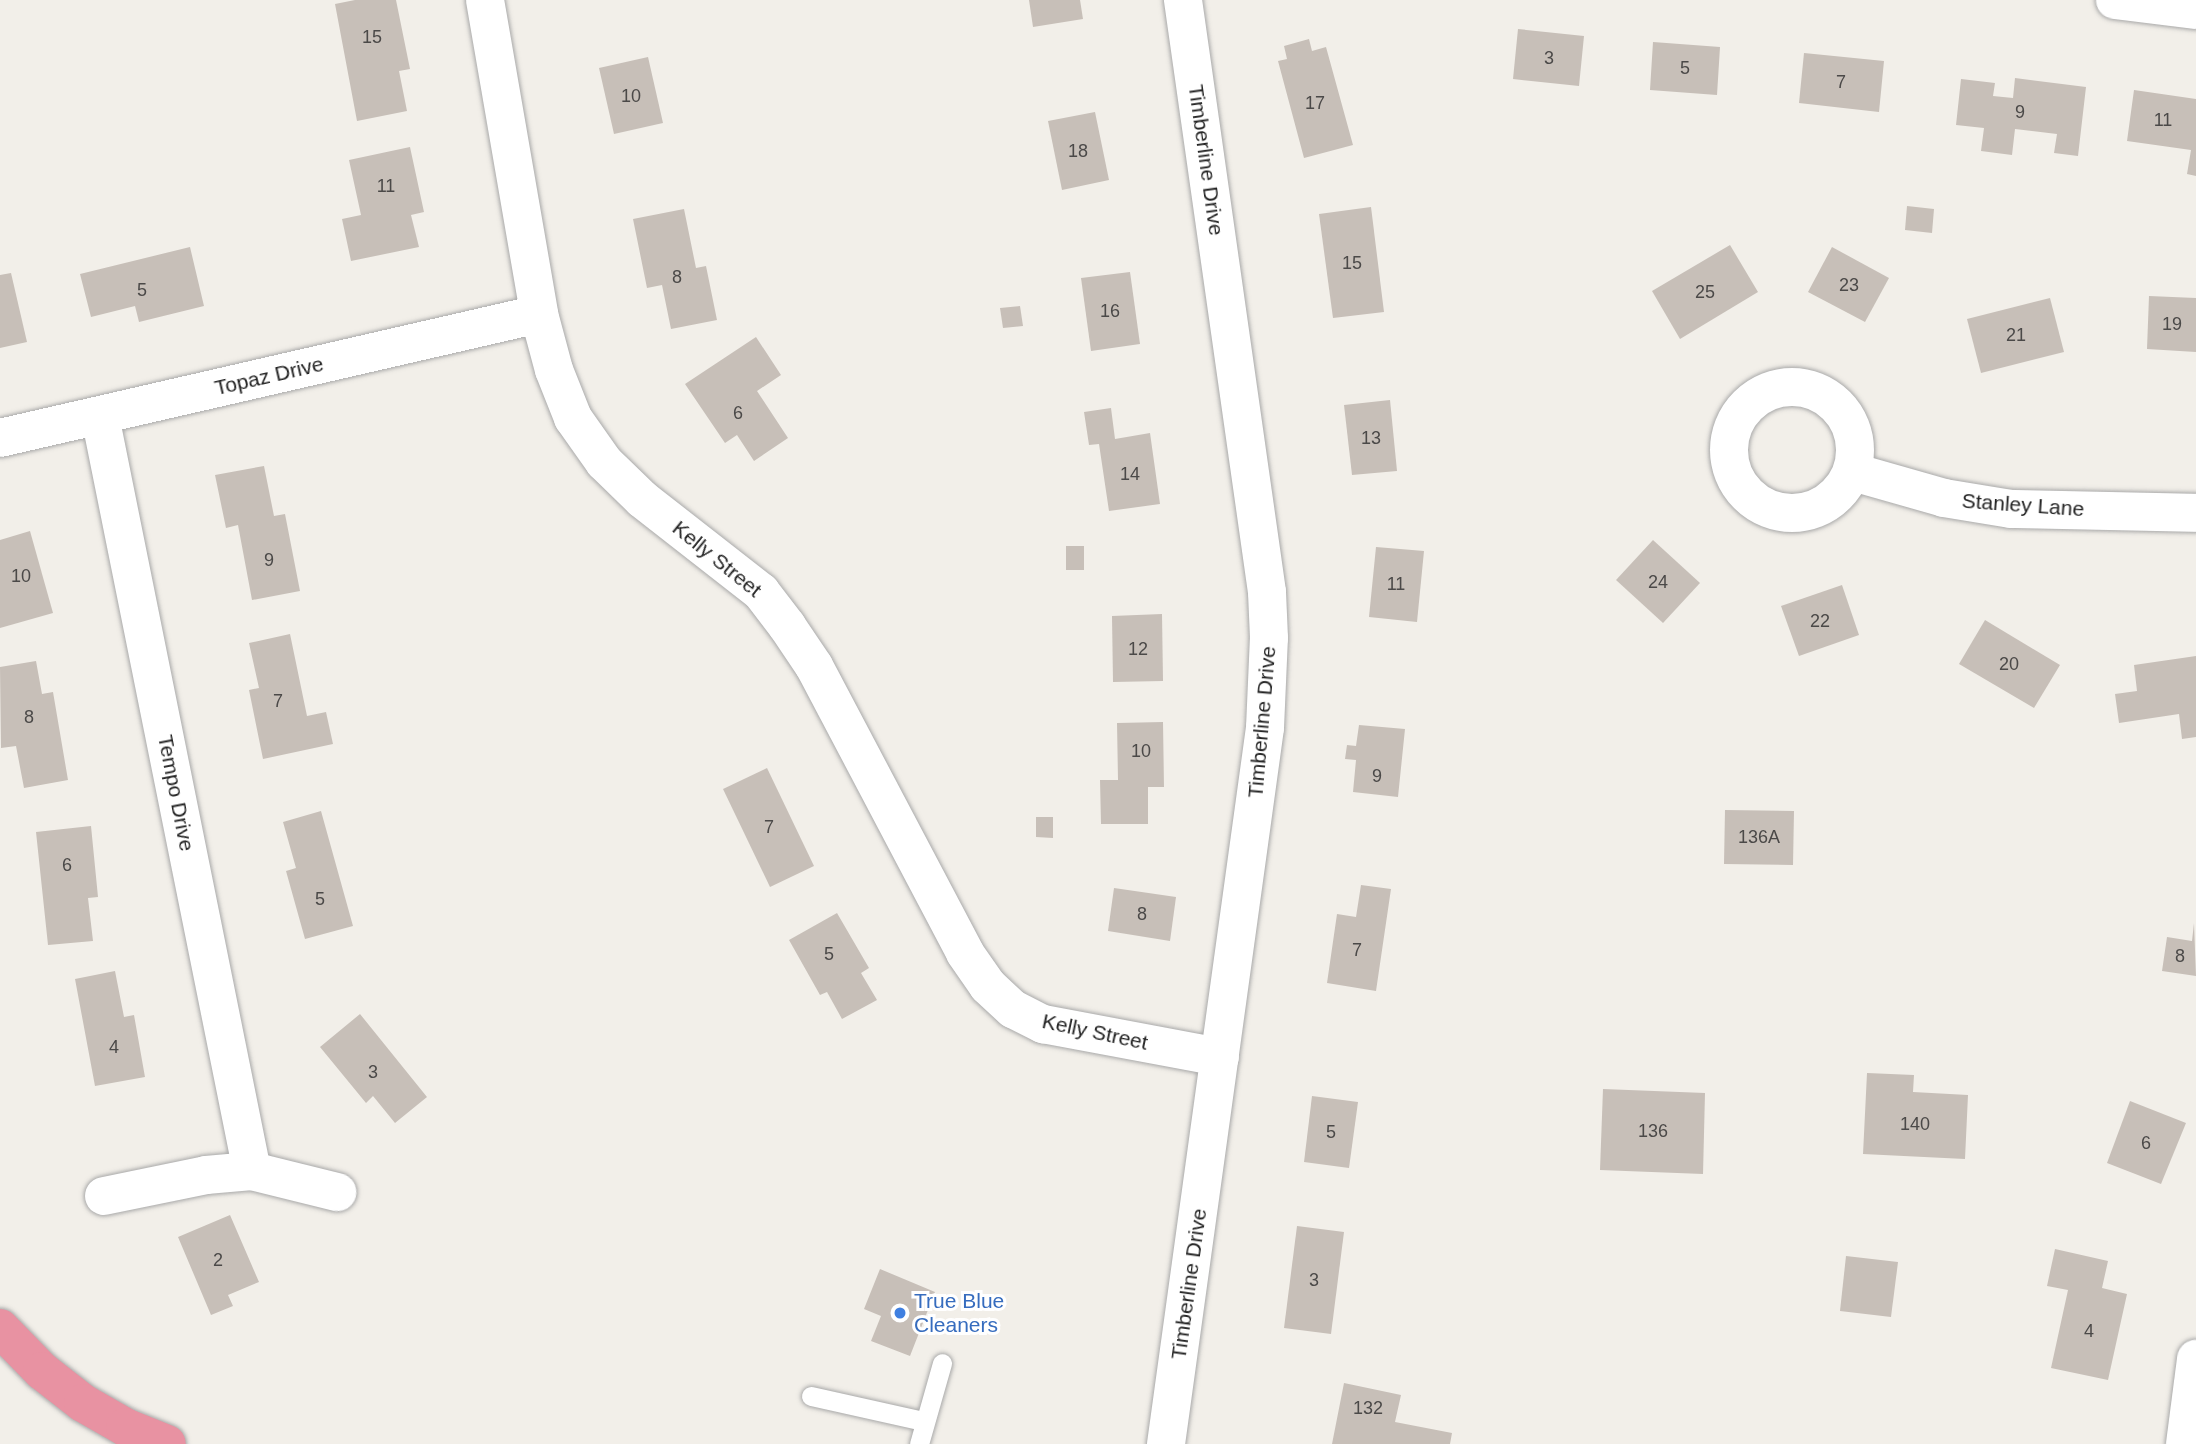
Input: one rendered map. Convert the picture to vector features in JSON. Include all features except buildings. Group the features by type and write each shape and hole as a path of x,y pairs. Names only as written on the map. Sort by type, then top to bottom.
{"highway":[{"path":"0,1328 43,1371 83,1403 125,1427 167,1444"}],"street":[{"name":"Kelly Street","path":"485,0 539,314 554,370 573,418 604,462 642,499 761,592 814,666 965,953 988,986 1013,1009 1043,1024 1220,1057"},
{"name":"Timberline Drive","path":"1167,1444 1265,728 1269,638 1267,592 1183,0"},
{"path":"2115,0 2196,10"},
{"name":"Topaz Drive","path":"0,439 539,314"},
{"name":"Tempo Drive","path":"100,415 252,1171"},
{"name":"Stanley Lane","path":"1853,472 1944,498 2011,509 2196,513"},
{"path":"104,1196 206,1175 252,1171 337,1192"},
{"path":"2186,1444 2196,1359"}],"lane":[{"path":"919,1444 923,1421 942,1363"},
{"path":"811,1396 923,1421"}],"place":[{"name":"True Blue Cleaners","path":"900,1313"}]}
